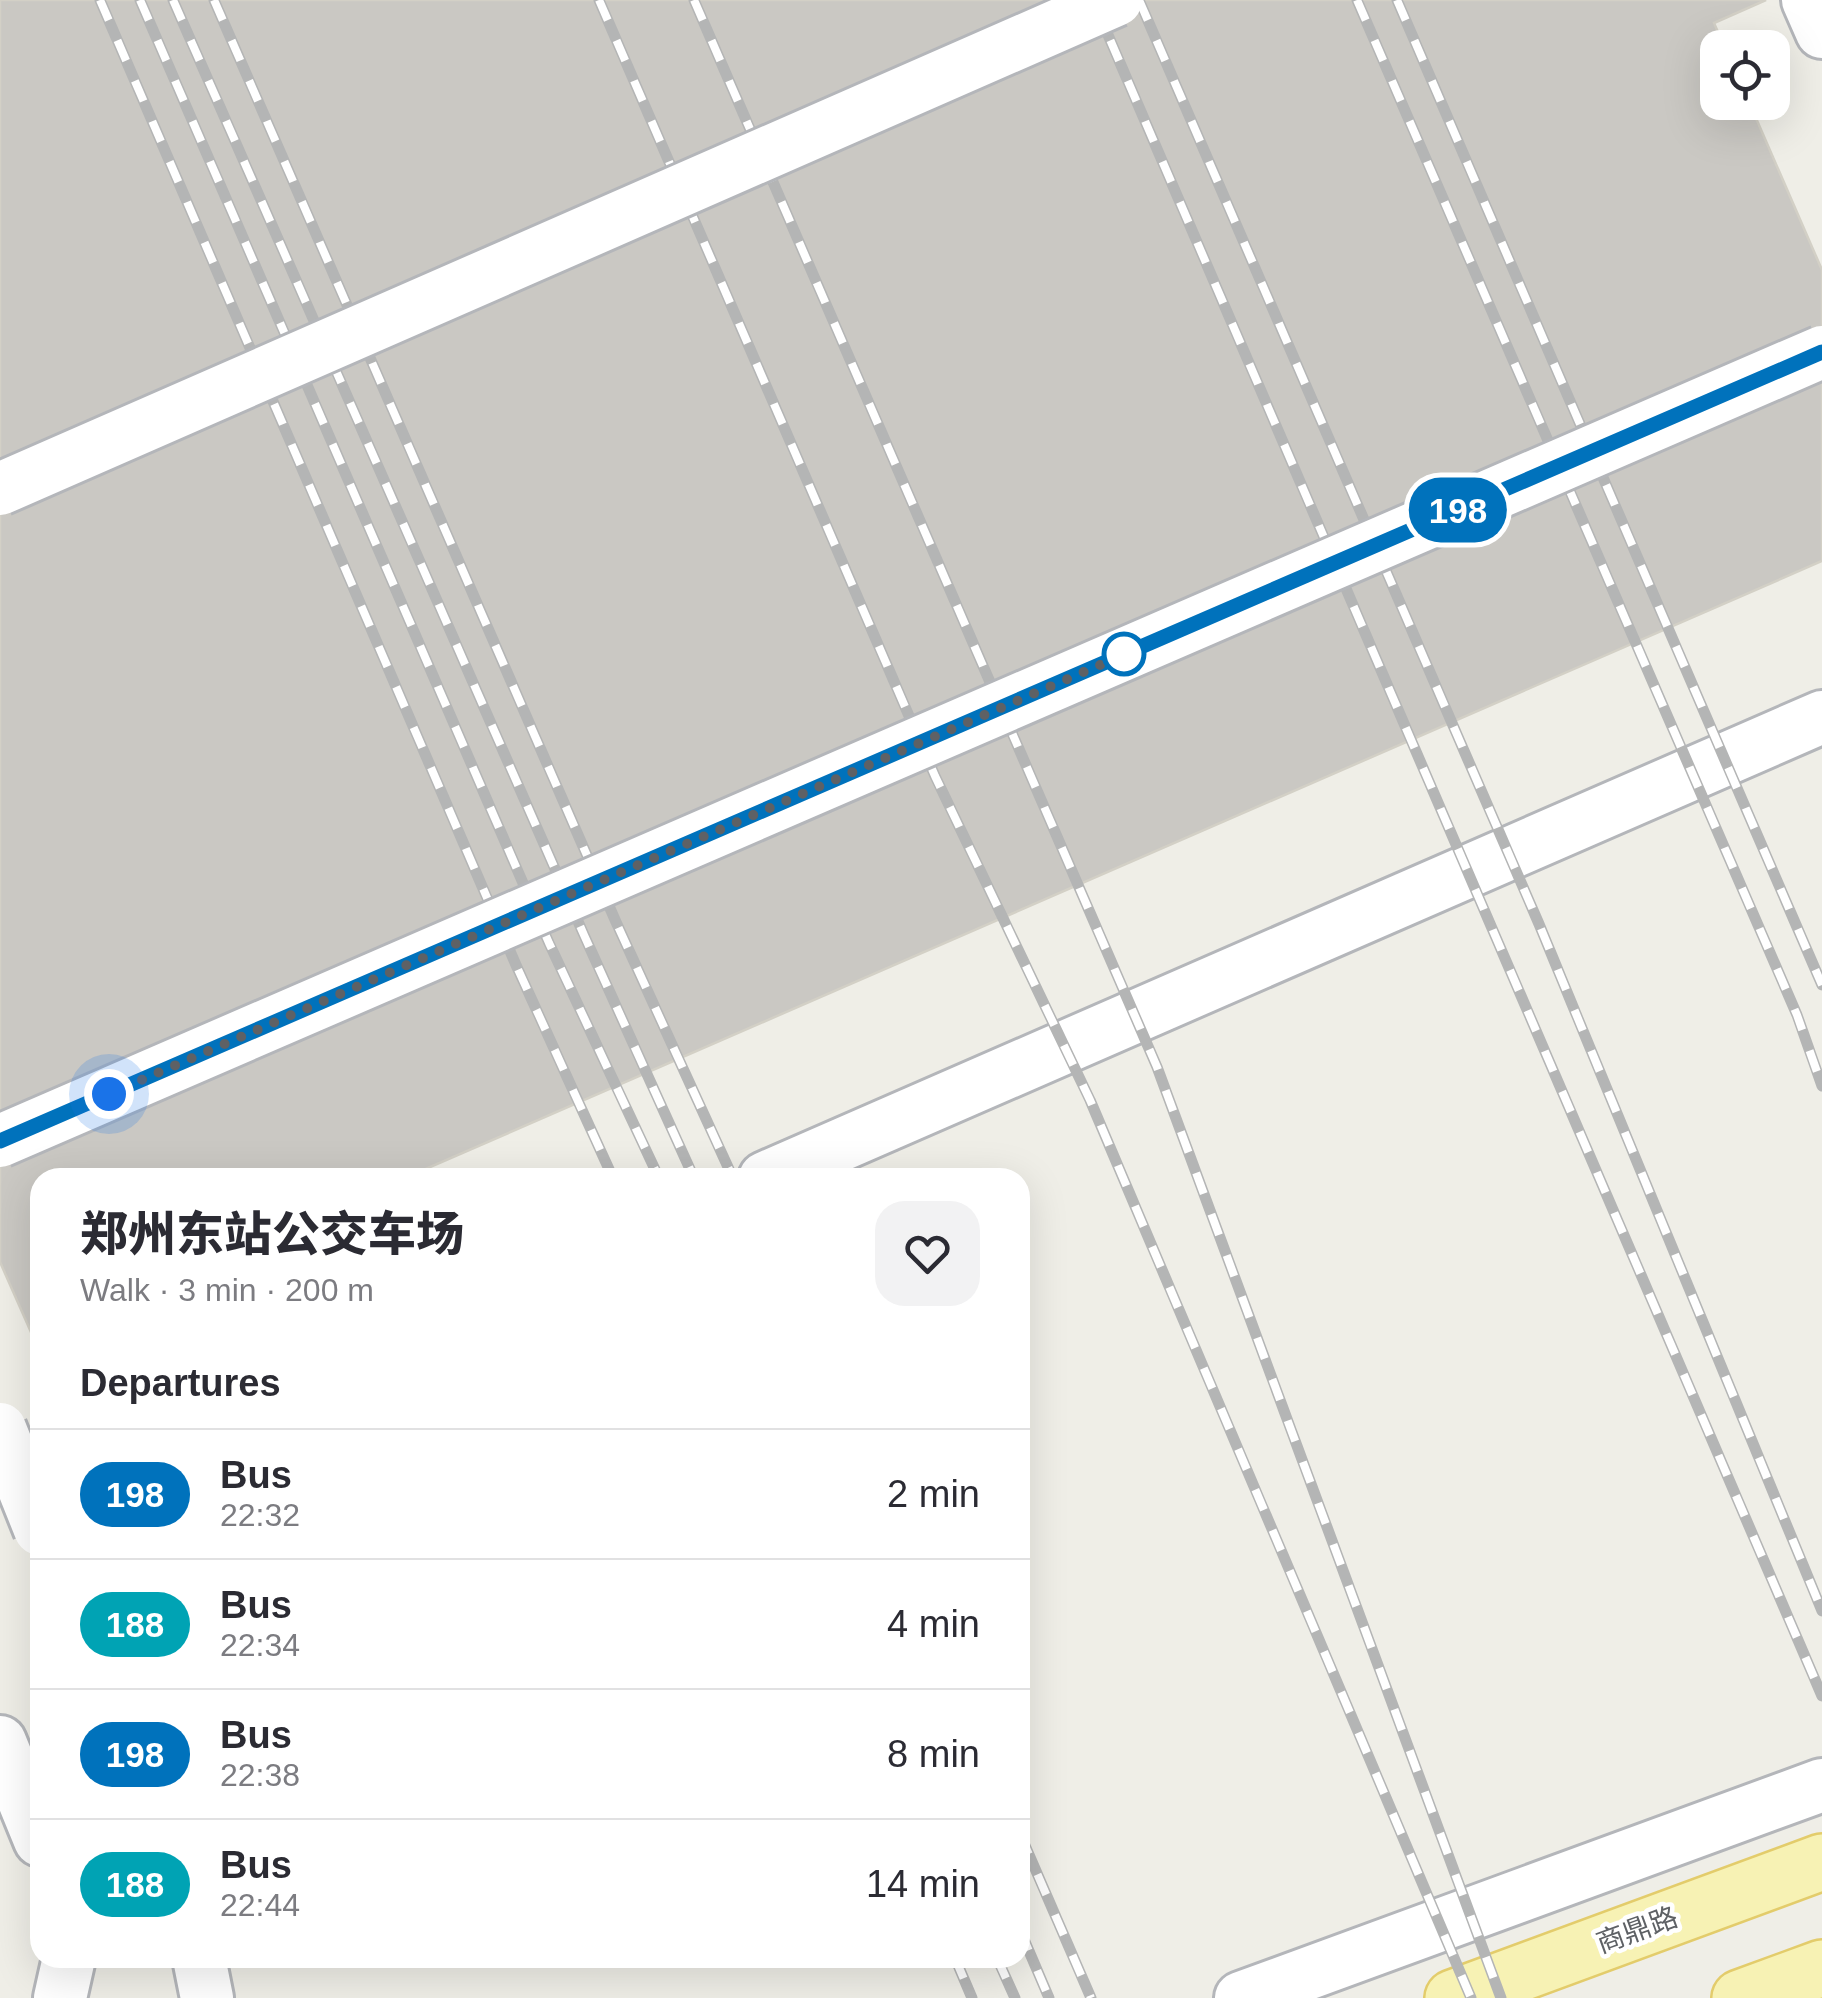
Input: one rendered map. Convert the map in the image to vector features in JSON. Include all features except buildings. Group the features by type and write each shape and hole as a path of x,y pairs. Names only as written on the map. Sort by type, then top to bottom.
{"main road":[{"name":"商鼎路","path":"1452,1998 1822,1862"},
{"path":"1740,1998 1822,1968"}],"street":[{"path":"0,489 1116,0"},
{"path":"1808,0 1822,32"},
{"path":"0,1141 1822,352"},
{"path":"788,1168 1822,717"},
{"path":"0,1428 30,1504"},
{"path":"0,1511 30,1498"},
{"path":"0,1742 30,1816"},
{"path":"1241,1998 1822,1785"},
{"path":"60,1998 67,1968"},
{"path":"84,1968 89,1998"},
{"path":"201,1968 207,1998"}],"railway":[{"path":"100,0 516,965 608,1168"},
{"path":"140,0 549,943 654,1168"},
{"path":"173,0 689,1168"},
{"path":"214,0 616,922 728,1168"},
{"path":"599,0 935,776 1090,1100 1471,1998"},
{"path":"694,0 1157,1067 1501,1998"},
{"path":"1093,0 1822,1696"},
{"path":"1139,0 1539,924 1822,1611"},
{"path":"1357,0 1797,1015 1822,1086"},
{"path":"1397,0 1822,985"},
{"path":"1030,1857 1091,1998"},
{"path":"1030,1953 1049,1998"},
{"path":"959,1968 972,1998"},
{"path":"1002,1968 1015,1998"}],"bus line":[{"name":"198","path":"0,1141 1822,352"}],"route":[{"path":"109,1094 1130,652 1124,654"}]}
